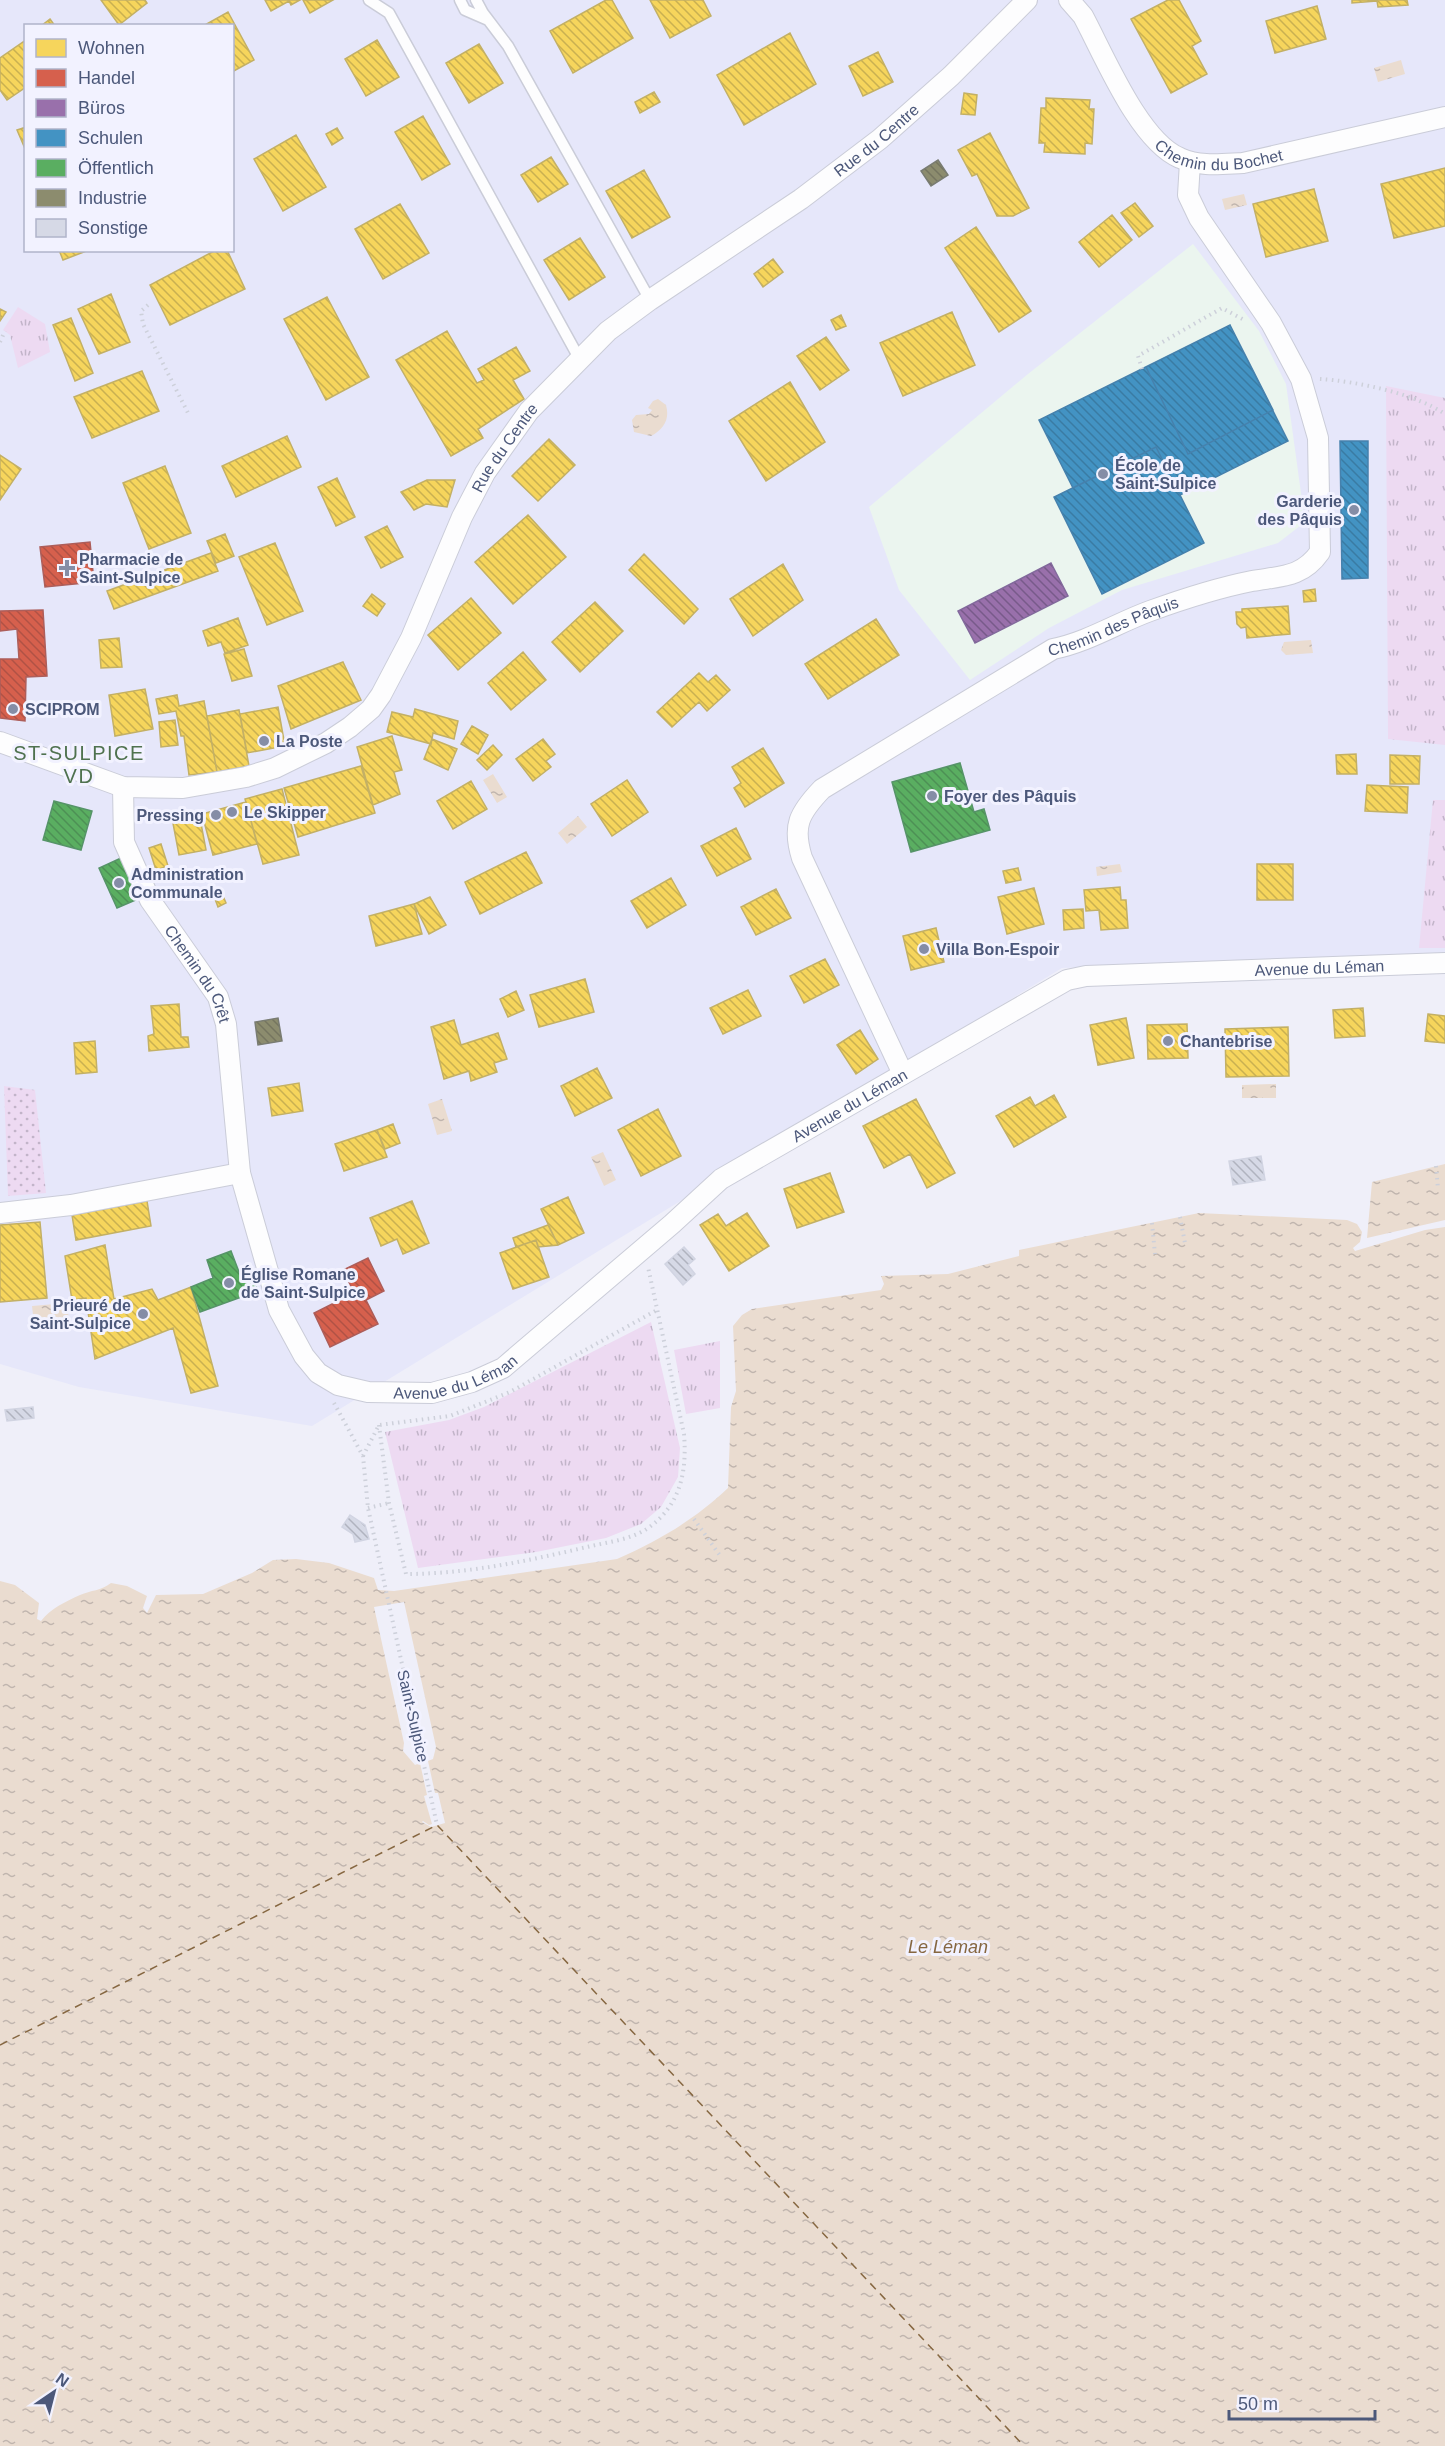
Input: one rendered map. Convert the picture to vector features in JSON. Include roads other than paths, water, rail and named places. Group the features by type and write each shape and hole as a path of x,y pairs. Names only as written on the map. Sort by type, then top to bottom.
{"street":[{"name":"Rue du Centre","path":"0,742 55,764 105,778 123,787 208,785 275,768 326,743 371,709 411,638 462,517 485,473 529,411 579,358 608,331 650,300 801,199 880,139 951,76 1027,0"},
{"name":"Chemin du Bochet","path":"1069,0 1083,16 1144,128 1166,150 1190,162 1211,165 1243,163 1445,117"},
{"name":"Chemin des Pâquis","path":"903,1074 802,858 795,838 799,819 810,801 822,789 1053,649 1074,645 1150,611 1228,586 1300,572 1311,565 1320,552 1318,438 1301,379 1271,323 1198,218 1188,195 1190,162"},
{"name":"Chemin du Crêt","path":"123,787 124,842 128,852 150,900 218,997 226,1024 240,1173 279,1310 304,1356 318,1373"},
{"name":"Avenue du Léman","path":"318,1373 338,1385 368,1392 432,1393 472,1382 512,1362 721,1179 1067,980 1086,976 1445,963"},
{"path":"0,1213 71,1205 240,1173"}],"lane":[{"path":"369,0 389,13 579,358"},
{"path":"460,0 465,10 488,20"},
{"path":"476,0 508,46 650,300"}],"water":[{"path":"1401,60 1405,74 1378,82 1374,68"},
{"path":"1244,194 1247,205 1225,210 1222,199"},
{"path":"658,399 666,405 667,410 663,427 651,436 634,432 632,420 636,415 649,414 652,410 648,408 653,401"},
{"path":"1311,640 1313,653 1286,655 1281,650 1284,642"},
{"path":"493,774 507,797 497,803 483,780"},
{"path":"578,816 587,827 567,844 558,833"},
{"path":"1120,864 1122,872 1097,876 1096,867"},
{"path":"1276,1084 1276,1098 1242,1098 1242,1085"},
{"path":"442,1099 452,1131 437,1135 428,1104"},
{"path":"603,1152 616,1180 604,1186 591,1157"},
{"path":"1445,1164 1445,1220 1367,1238 1372,1182"},
{"name":"Le Léman","path":"1199,1213 1347,1220 1357,1224 1362,1232 1360,1242 1353,1248 1355,1251 1425,1230 1445,1227 1445,2446 0,2446 0,1581 15,1585 39,1603 37,1619 41,1621 49,1612 64,1603 111,1583 127,1586 147,1596 143,1608 147,1613 156,1595 203,1594 252,1573 273,1560 296,1559 329,1563 374,1578 378,1590 394,1591 617,1559 676,1528 728,1488 731,1407 736,1391 733,1326 742,1315 752,1309 881,1290 884,1284 881,1276 948,1274 1019,1256 1019,1250","holes":["404,1602 436,1747 433,1759 428,1761 445,1823 431,1827 422,1822 432,1824 424,1796 427,1795 420,1763 415,1765 403,1751 404,1743 374,1607"]},
{"path":"67,1303 69,1321 34,1324 32,1306"}],"place":[{"name":"École de Saint-Sulpice","path":"1103,474"},
{"name":"Garderie des Pâquis","path":"1354,510"},
{"name":"Pharmacie de Saint-Sulpice","path":"67,568"},
{"name":"SCIPROM","path":"13,709"},
{"name":"La Poste","path":"264,741"},
{"name":"Foyer des Pâquis","path":"932,796"},
{"name":"Le Skipper","path":"232,812"},
{"name":"Pressing","path":"216,815"},
{"name":"Administration Communale","path":"119,883"},
{"name":"Villa Bon-Espoir","path":"924,949"},
{"name":"Chantebrise","path":"1168,1041"},
{"name":"Église Romane de Saint-Sulpice","path":"229,1283"},
{"name":"Prieuré de Saint-Sulpice","path":"143,1314"}],"district":[{"name":"ST-SULPICE VD","path":"79,764"}]}
